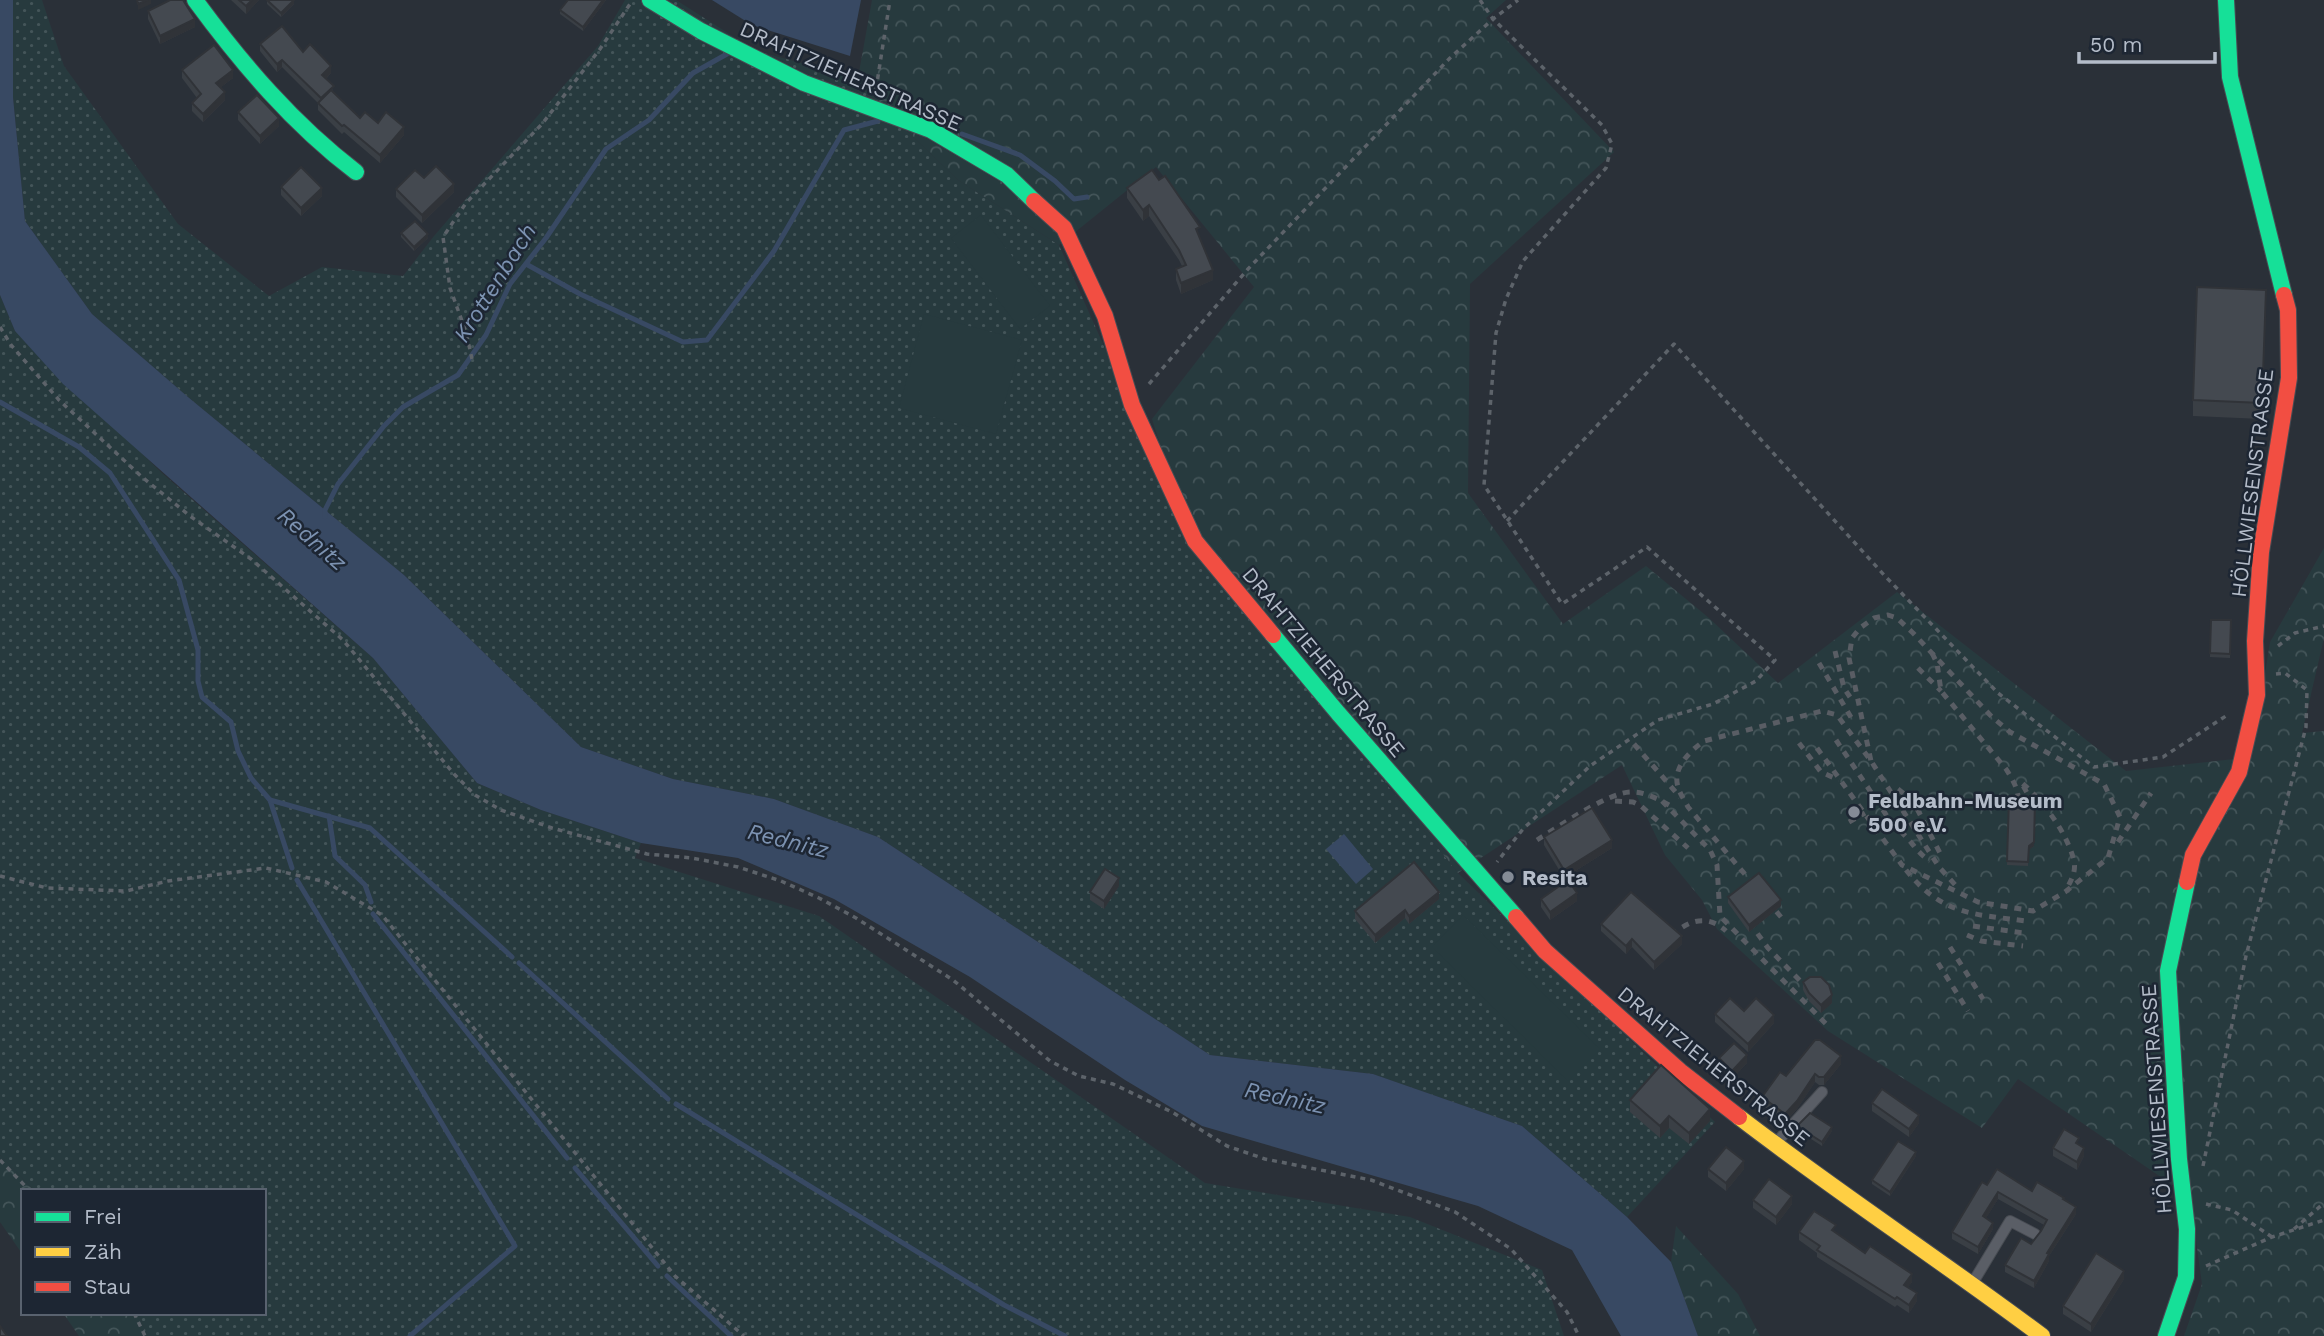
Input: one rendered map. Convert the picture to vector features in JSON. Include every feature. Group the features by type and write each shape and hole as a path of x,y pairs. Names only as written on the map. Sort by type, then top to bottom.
{"street":[{"path":"195,0 245,65 328,152 356,172"},
{"name":"DRAHTZIEHERSTRASSE","path":"650,0 701,30 804,83 931,130 1007,175 1064,228 1105,316 1132,405 1195,541 1338,713 1545,951 1680,1071 1775,1144 2042,1336"},
{"name":"HÖLLWIESENSTRASSE","path":"2166,1336 2186,1277 2187,1229 2179,1159 2168,971 2193,855 2239,772 2257,695 2260,552 2288,378 2288,310 2230,77 2226,0"}],"lane":[{"path":"1775,1144 1822,1092"},
{"path":"1972,1284 2010,1221 2035,1234"}],"path":[{"path":"472,359 466,332 450,288 443,237 466,203 542,124 600,49 633,0"},
{"path":"873,108 890,0"},
{"path":"1480,0 1493,19 1602,125 1612,144 1606,168 1523,261 1506,299 1496,333 1484,485 1562,604 1647,547 1775,660 1756,681 1713,704 1658,720 1590,766 1523,829 1483,880"},
{"path":"1132,405 1248,269 1450,58 1518,0"},
{"path":"0,327 11,345 59,400 142,477 190,516 251,559 343,640 454,774 475,795 501,810 552,828 647,854 692,858 738,867 781,881 818,898 856,918 954,979 1050,1061 1079,1076 1113,1084 1172,1112 1227,1146 1265,1159 1371,1180 1455,1212 1511,1249 1567,1312 1579,1336"},
{"path":"1507,521 1674,344 1885,576 1998,693 2095,767 2163,757 2257,695"},
{"path":"2256,668 2295,634 2324,625"},
{"path":"2203,1167 2246,956 2306,727 2307,690 2286,673 2256,668"},
{"path":"0,876 47,888 126,891 168,881 266,868 326,881 382,915 675,1276 744,1336"},
{"path":"0,1160 28,1189"},
{"path":"2196,1201 2232,1210 2272,1237"},
{"path":"2291,1231 2324,1203"},
{"path":"2186,1277 2272,1237 2324,1220"},
{"path":"135,1315 145,1336"}],"green space":[{"path":"13,0 42,0 64,66 178,224 269,296 322,267 403,276 434,236 598,46 625,0 676,0 756,51 858,78 878,103 958,180 1059,245 1191,542 1458,873 1715,1122 1627,1217 1522,1126 1373,1074 1210,1055 878,837 774,799 673,779 581,747 404,575 92,314 25,221 13,97"},
{"path":"872,0 1506,0 1486,18 1614,152 1470,284 1468,493 1563,624 1646,566 1709,618 1778,683 1897,592 2126,771 2252,757 2270,642 2324,548 2324,638 2302,733 2324,731 2324,1336 2184,1336 2202,1284 2190,1197 2018,1079 1982,1128 1828,1031 1717,929 1702,900 1665,855 1622,765 1458,873 1191,542 1152,419 1254,287 1156,167 1059,245 958,180 878,103 858,78"},
{"path":"981,215 1050,306 1020,329 951,238"},
{"path":"0,295 15,331 163,474 373,658 477,783 541,810 641,843 635,858 819,916 1205,1183 1410,1217 1542,1270 1564,1336 148,1336 139,1315 266,1315 266,1189 33,1189 0,1155"},
{"path":"924,314 1022,340 996,434 899,408"},
{"path":"1463,915 1600,1049 1568,1081 1432,947"},
{"path":"0,1155 33,1189 21,1189 21,1252 0,1222"},
{"path":"1676,1226 1738,1294 1760,1336 1698,1336 1671,1262"},
{"path":"64,1315 139,1315 148,1336 79,1336"}],"water":[{"name":"Rednitz","path":"0,0 13,0 13,97 25,221 92,314 404,575 581,747 673,779 774,799 878,837 1210,1055 1373,1074 1522,1126 1627,1217 1671,1262 1698,1336 1621,1336 1572,1250 1478,1206 1202,1126 1125,1080 970,977 834,899 738,858 641,843 541,810 477,783 373,658 63,384 15,331 0,295"},
{"path":"712,0 861,0 850,56 752,25"},
{"path":"1344,834 1373,869 1356,884 1326,849"}],"building":[{"path":"170,0 183,0 195,19 160,36 148,11"},
{"path":"239,0 252,0 246,6"},
{"path":"267,0 294,0 281,13"},
{"path":"568,0 603,0 583,27 560,10"},
{"path":"282,26 303,52 310,44 331,66 322,75 334,86 321,98 282,60 277,64 260,44"},
{"path":"214,45 233,70 216,83 225,92 203,114 192,103 201,94 182,70"},
{"path":"331,90 360,118 365,112 378,123 386,112 404,127 380,155 342,126 318,103"},
{"path":"257,95 279,118 260,136 238,112"},
{"path":"436,166 454,184 422,215 396,189 415,170 424,178"},
{"path":"301,167 322,188 301,208 281,187"},
{"path":"1152,170 1159,180 1165,176 1200,227 1196,229 1213,270 1181,283 1176,269 1186,265 1179,250 1149,205 1143,210 1127,188"},
{"path":"415,221 428,234 414,247 401,233"},
{"path":"2197,287 2266,290 2262,403 2193,400"},
{"path":"2211,620 2231,620 2230,654 2210,653"},
{"path":"2009,799 2035,801 2034,842 2029,846 2028,862 2007,861"},
{"path":"1592,808 1612,840 1564,870 1544,837"},
{"path":"1414,862 1439,892 1409,916 1405,910 1375,935 1355,911"},
{"path":"1105,869 1119,878 1104,901 1090,892"},
{"path":"1759,873 1781,900 1749,925 1728,897"},
{"path":"1568,880 1577,893 1550,912 1541,899"},
{"path":"1631,892 1682,936 1654,962 1632,939 1626,946 1601,924"},
{"path":"1810,977 1821,977 1829,985 1832,995 1821,1005 1803,982"},
{"path":"1730,998 1744,1011 1756,998 1774,1015 1748,1044 1715,1014"},
{"path":"1815,1040 1820,1040 1841,1056 1824,1077 1815,1074 1785,1114 1762,1097 1780,1072 1786,1076"},
{"path":"1734,1043 1747,1055 1732,1071 1719,1058"},
{"path":"1661,1065 1710,1109 1689,1133 1669,1116 1660,1126 1630,1100"},
{"path":"1882,1089 1919,1115 1909,1129 1872,1103"},
{"path":"1810,1113 1832,1127 1822,1142 1797,1126"},
{"path":"2064,1129 2079,1138 2076,1143 2084,1148 2077,1162 2053,1148"},
{"path":"1898,1141 1916,1152 1890,1192 1872,1180"},
{"path":"1726,1147 1744,1161 1726,1183 1708,1169"},
{"path":"1997,1169 2032,1191 2037,1182 2076,1207 2047,1253 2049,1254 2034,1281 2005,1265 2021,1238 2031,1244 2047,1220 1998,1192 1983,1216 1993,1223 1978,1247 1952,1232 1982,1182 1987,1185"},
{"path":"1769,1179 1792,1196 1776,1217 1753,1200"},
{"path":"1814,1211 1836,1225 1832,1230 1865,1253 1870,1246 1912,1274 1904,1285 1917,1293 1909,1305 1817,1250 1820,1246 1799,1232"},
{"path":"2096,1253 2124,1271 2091,1324 2063,1306"},
{"path":"0,1326 7,1336 0,1336"}],"waterway":[{"name":"Krottenbach","path":"325,517 325,510 338,484 384,426 403,407 458,375 486,335 510,284 546,238 606,149 649,120 693,73 727,54"},
{"path":"526,264 580,294 683,342 707,340 774,251 844,130 878,121"},
{"path":"962,134 1020,155 1074,199 1087,197"},
{"path":"0,402 79,447 110,473 179,580 198,650 198,681 202,697 231,722 238,751 251,778 270,800 292,868"},
{"path":"270,800 370,828 512,957"},
{"path":"329,816 335,856 365,885 371,902"},
{"path":"297,880 515,1246 410,1336"},
{"path":"373,914 567,1158"},
{"path":"519,963 668,1099"},
{"path":"676,1104 1004,1305 1065,1336"},
{"path":"575,1168 658,1266"},
{"path":"667,1276 731,1336"}],"railway":[{"path":"1817,748 1902,865 1978,902 2033,911 2065,892 2108,858 2120,817 2104,784 2010,732 1992,717 1913,633 1897,618 1888,615 1874,618 1860,628 1852,638 1849,658 1871,761"},
{"path":"1835,651 1844,688 1850,697"},
{"path":"1932,653 1937,663 1941,691 2006,769 2014,783 2018,799 2018,820"},
{"path":"1819,663 1852,719"},
{"path":"1918,668 1941,691"},
{"path":"1781,917 1688,807 1678,787 1678,773 1688,755 1704,741 1822,711 1837,715 1871,761 1939,867 1958,888"},
{"path":"1836,740 1895,828 1930,861"},
{"path":"1799,743 1821,772 1839,780"},
{"path":"1634,744 1680,797"},
{"path":"2030,819 2031,800 2021,782 2046,808 2071,850 2073,875 2067,888"},
{"path":"1898,789 1913,801 1940,853"},
{"path":"1537,840 1584,811 1622,793 1642,793 1669,805"},
{"path":"2118,842 2151,793"},
{"path":"1615,801 1633,802 1641,806 1688,848"},
{"path":"1662,801 1710,850 1717,865 1720,916 1827,1025"},
{"path":"1849,822 1865,813"},
{"path":"1906,870 1932,896 1960,910 2026,921"},
{"path":"1741,911 1768,948 1814,995"},
{"path":"1661,945 1684,926 1700,921 1708,921 1726,931"},
{"path":"1973,926 2024,933"},
{"path":"1967,935 1981,941 2023,946"},
{"path":"1950,947 1983,999"},
{"path":"1938,963 1968,1011"}],"traffic: fast":[{"path":"195,0 269,92 311,134 356,172"},
{"path":"650,0 701,31 804,83 931,130 1007,175 1034,201"},
{"path":"2226,0 2230,77 2284,295"},
{"path":"1273,635 1516,917"},
{"path":"2166,1336 2186,1277 2187,1229 2179,1159 2168,971 2187,882"}],"traffic: slow":[{"path":"1739,1117 2042,1336"}],"traffic: jam":[{"path":"1034,201 1064,228 1105,316 1132,405 1195,541 1273,635"},
{"path":"2187,882 2193,855 2239,772 2257,695 2255,641 2261,552 2289,378 2288,310 2284,295"},
{"path":"1516,917 1545,951 1680,1071 1739,1117"}],"place":[{"name":"Feldbahn-Museum 500 e.V.","path":"1854,812"},
{"name":"Resita","path":"1508,877"}]}
